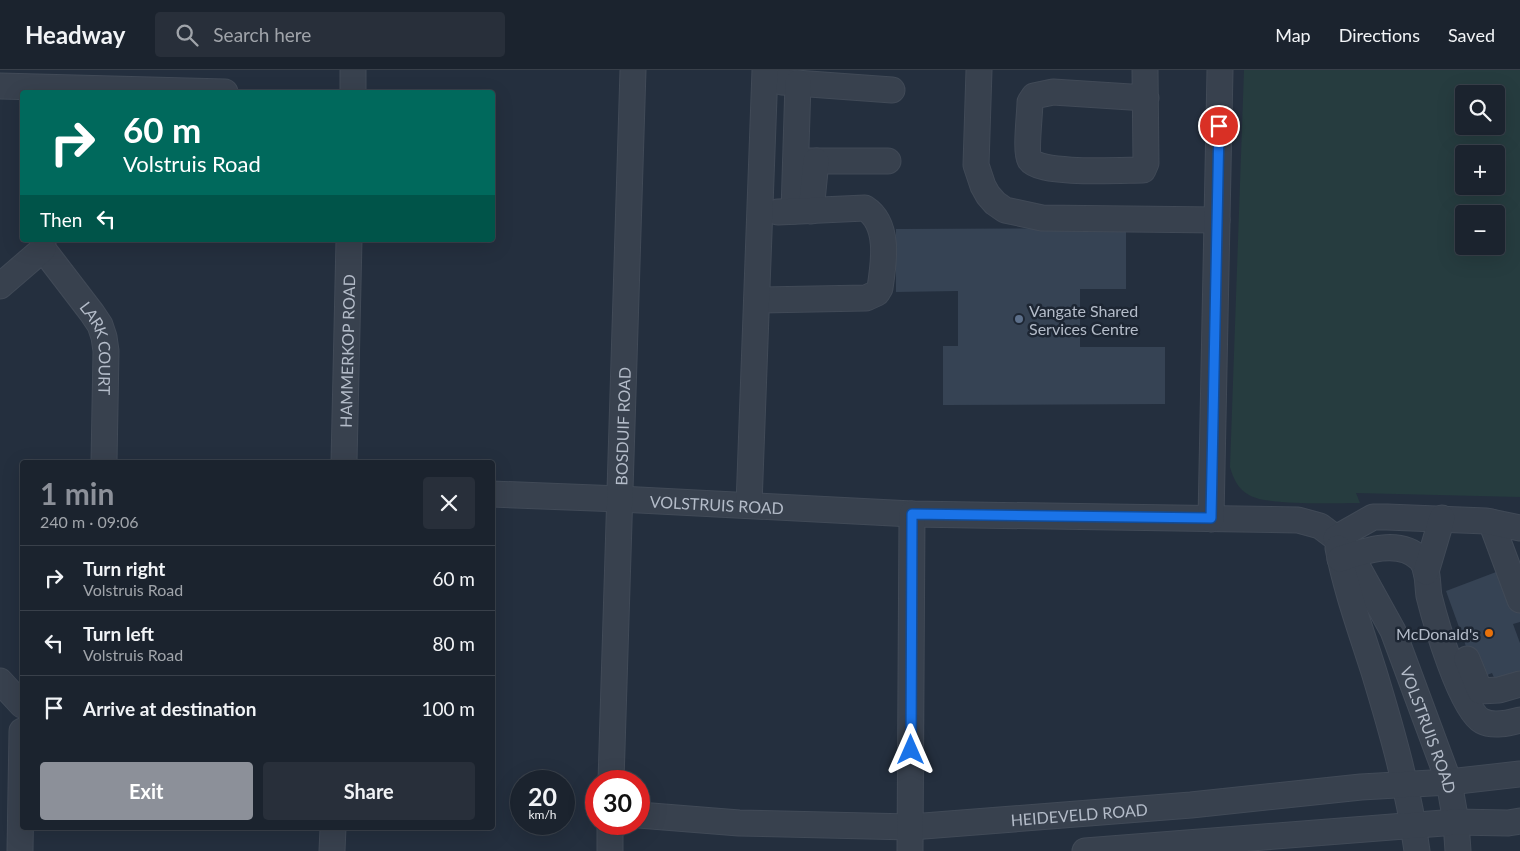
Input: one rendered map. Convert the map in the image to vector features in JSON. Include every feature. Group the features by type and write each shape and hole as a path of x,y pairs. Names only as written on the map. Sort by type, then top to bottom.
{"street":[{"path":"353,90 354,70"},
{"name":"BOSDUIF ROAD","path":"611,770 633,70"},
{"path":"979,70 976,165 982,186 988,196 1005,210 1042,218 1217,220"},
{"path":"1145,70 1146,98 1146,164 1143,170 1052,170 1036,165 1030,159 1028,150 1030,102 1034,96 1054,92 1146,98"},
{"path":"1211,518 1220,70"},
{"path":"749,506 765,74 798,83 892,90"},
{"path":"757,300 866,298 877,293 880,288 883,238 881,226 872,213 865,208 794,211 806,161 798,83"},
{"path":"0,86 42,90"},
{"path":"806,161 888,161"},
{"name":"HAMMERKOP ROAD","path":"344,460 349,242"},
{"name":"LARK COURT","path":"0,286 43,245 100,326 104,336 106,351 104,460"},
{"name":"VOLSTRUIS ROAD","path":"495,494 912,514 1298,520 1320,526 1342,551 1393,630 1449,782 1456,822 1458,851"},
{"path":"910,851 912,514"},
{"path":"1342,551 1373,517 1442,518 1491,522 1520,528"},
{"path":"1442,518 1426,572 1435,620 1465,699 1474,714 1482,721 1502,724 1520,720"},
{"path":"1491,522 1520,600"},
{"path":"1342,551 1391,547 1411,552 1420,559 1426,572 1436,584 1486,705 1500,711 1520,705"},
{"name":"VOLSTRUIS ROAD","path":"1342,551 1352,603 1393,735 1414,825 1417,851"},
{"path":"0,681 20,703"},
{"path":"1480,691 1499,690 1520,684"},
{"name":"HEIDEVELD ROAD","path":"650,816 738,823 911,826 1191,806 1520,774"},
{"path":"1084,851 1456,822 1508,823 1520,821"},
{"path":"20,830 20,851"},
{"path":"332,830 332,851"},
{"path":"610,835 610,851"}],"green space":[{"path":"1244,70 1520,70 1520,497 1356,493 1360,503 1270,501 1258,499 1245,493 1236,483 1230,467"}],"building":[{"name":"Vangate Shared Services Centre","path":"1126,228 1126,289 1080,289 1080,347 1165,347 1165,404 943,405 943,346 958,346 958,291 896,292 896,229"},
{"name":"McDonald's","path":"1504,569 1520,611 1520,622 1513,624 1520,643 1520,673 1496,682 1492,673 1485,676 1473,666 1446,591"}],"place":[{"name":"Vangate Shared Services Centre","path":"1019,319"},
{"name":"McDonald's","path":"1489,633"}],"route":[{"path":"911,750 912,514 1211,518 1219,126"}]}
